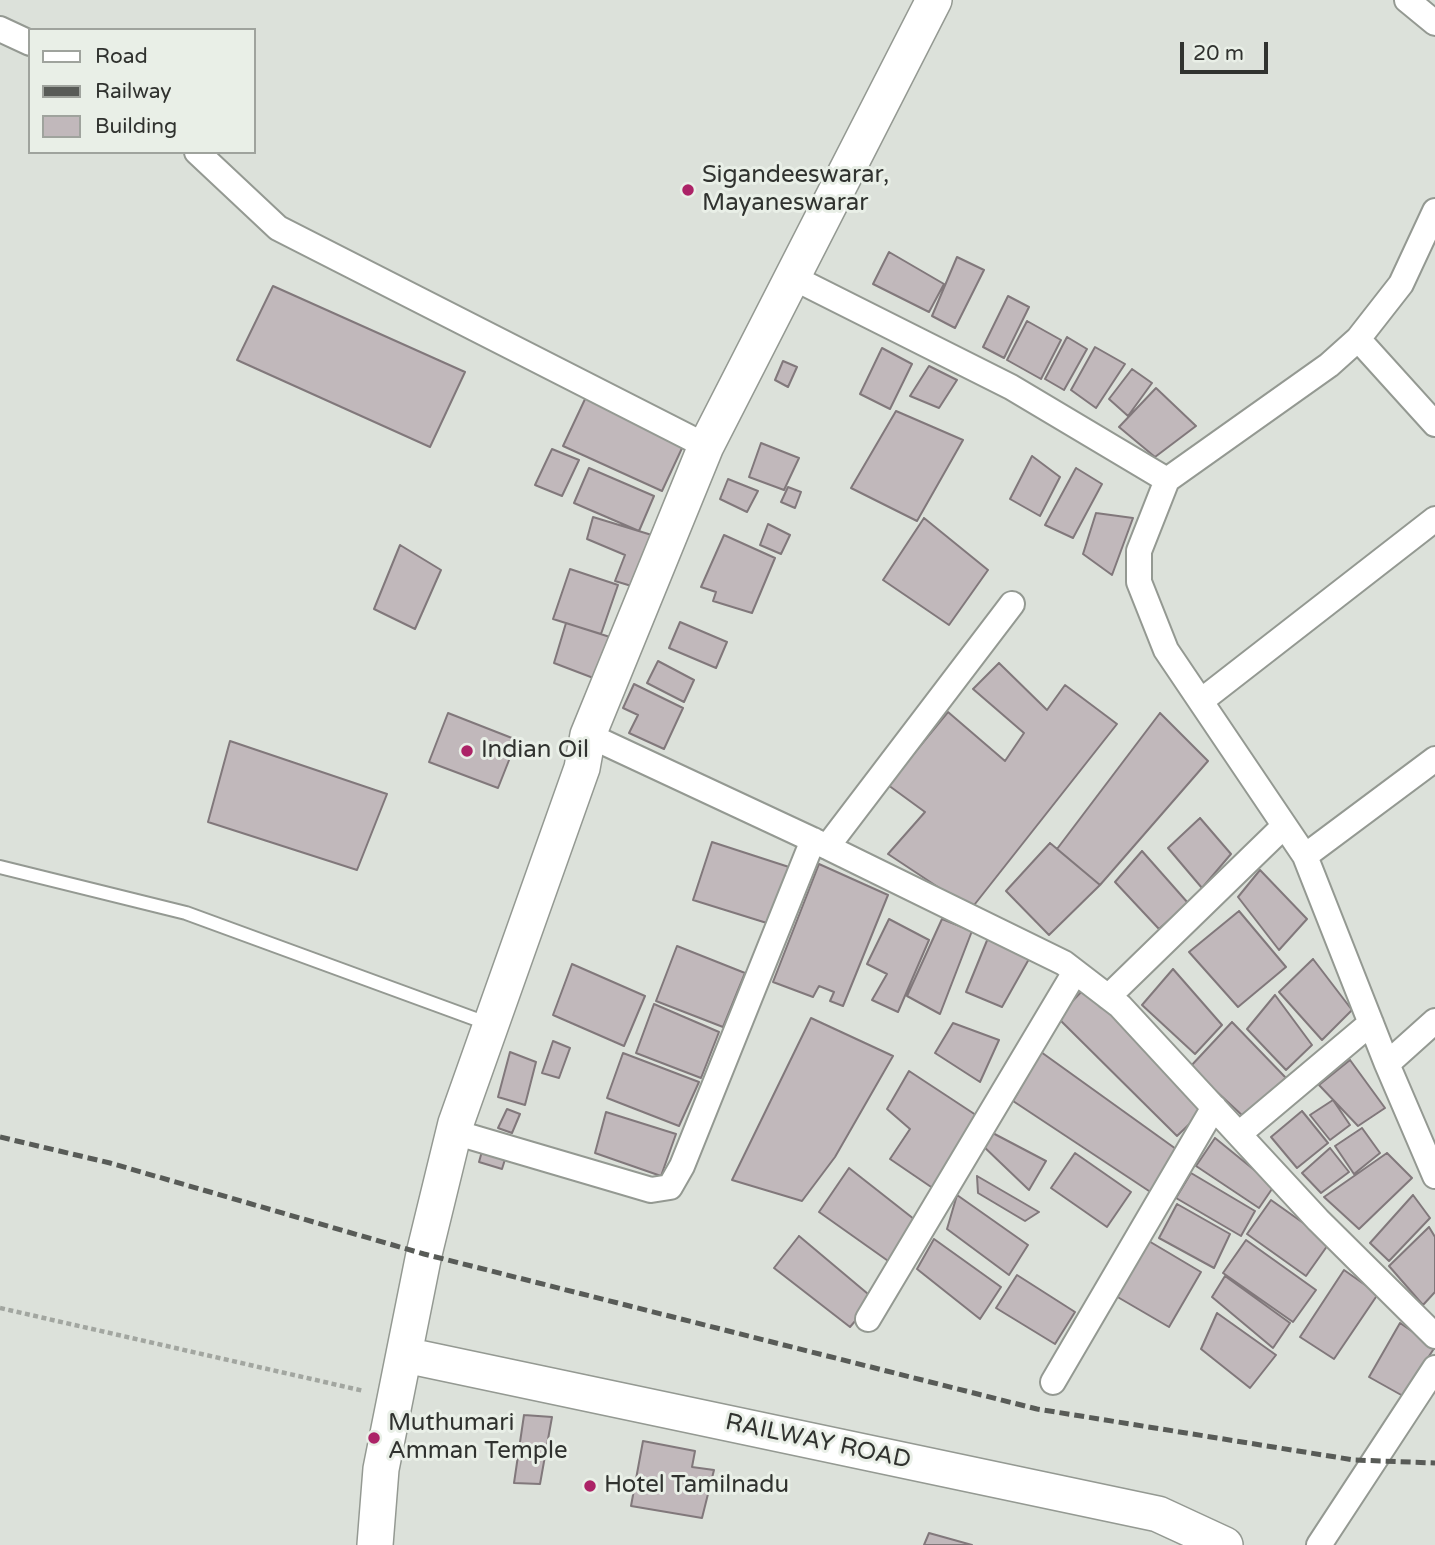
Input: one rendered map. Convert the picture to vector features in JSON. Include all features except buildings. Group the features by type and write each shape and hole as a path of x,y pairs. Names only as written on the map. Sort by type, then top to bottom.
{"main road":[{"path":"375,1545 380,1469 424,1254 454,1132 582,768 588,735 706,446 934,0"},
{"name":"RAILWAY ROAD","path":"405,1354 1158,1514 1225,1545"}],"street":[{"path":"1407,0 1435,23"},
{"path":"0,29 28,42"},
{"path":"199,154 278,228 706,446"},
{"path":"1435,211 1401,284 1358,339 1329,365 1167,480 1139,551 1139,582 1166,650 1305,856 1387,1064 1435,1176"},
{"path":"792,277 1011,387 1167,480"},
{"path":"1358,339 1435,424"},
{"path":"1201,701 1435,519"},
{"path":"454,1132 651,1190 670,1187 682,1166 820,844 1012,604"},
{"path":"588,735 820,844 1052,958 1075,972 1120,1006 1318,1220 1435,1336"},
{"path":"1305,856 1435,759"},
{"path":"1108,997 1284,826"},
{"path":"868,1319 1075,972"},
{"path":"1387,1064 1435,1021"},
{"path":"1239,1134 1371,1023"},
{"path":"1053,1382 1214,1107"},
{"path":"1319,1545 1435,1368"}],"lane":[{"path":"0,867 186,913 491,1025"}],"path":[{"path":"0,1308 396,1398"}],"railway":[{"path":"0,1137 110,1163 424,1254 1037,1409 1354,1460 1435,1463"}],"place":[{"name":"Sigandeeswarar, Mayaneswarar","path":"688,190"},
{"name":"Indian Oil","path":"467,751"},
{"name":"Muthumari Amman Temple","path":"374,1438"},
{"name":"Hotel Tamilnadu","path":"590,1486"}]}
